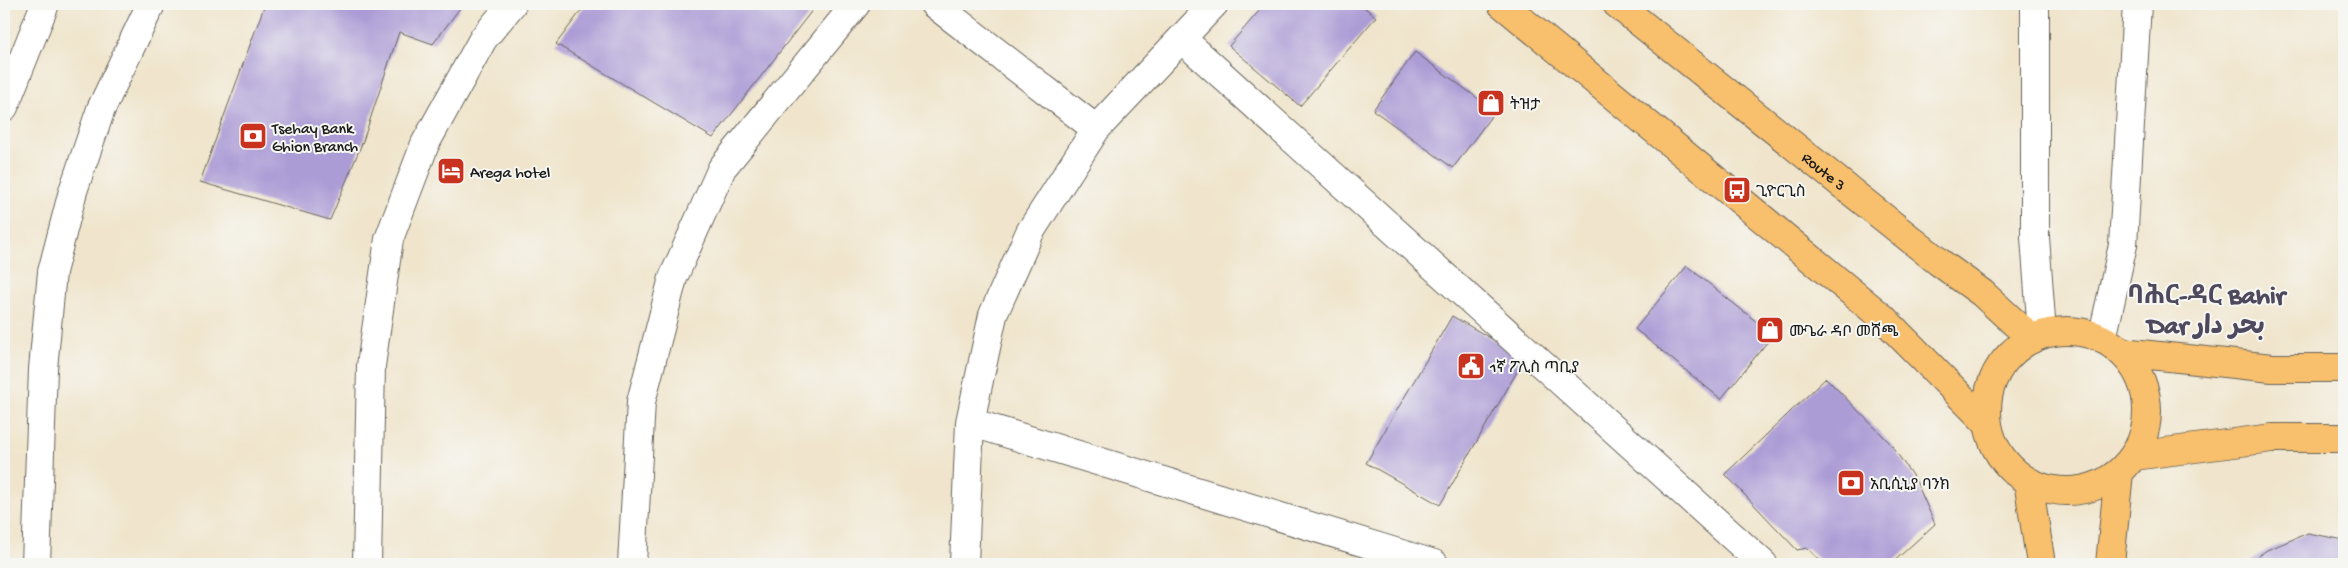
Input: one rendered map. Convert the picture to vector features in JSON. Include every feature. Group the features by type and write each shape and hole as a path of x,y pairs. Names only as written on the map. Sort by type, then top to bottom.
{"main road":[{"path":"1502,4 1883,318 1987,423"},
{"name":"Route 3","path":"1617,4 1939,262 2037,336"},
{"path":"2112,345 2136,370 2145,391 2147,406 2144,436 2126,464 2098,485 2075,490 2050,489 2028,481 2008,466 1995,446 1987,423 1987,398 1995,373 2011,353 2037,336 2072,332 2112,345 2272,368 2344,368"},
{"path":"2126,464 2272,438 2344,438"},
{"path":"2110,564 2126,464"},
{"path":"2028,481 2041,564"}],"street":[{"path":"4,107 45,4"},
{"path":"36,564 43,370 52,272 74,190 102,109 150,4"},
{"path":"367,564 371,366 389,239 425,144 483,39 512,4"},
{"path":"632,564 641,402 672,278 722,168 856,4"},
{"path":"934,4 1096,129"},
{"path":"964,564 970,422 993,315 1030,232 1096,129 1214,4"},
{"path":"2035,4 2037,336"},
{"path":"2112,345 2123,245 2137,4"},
{"path":"1182,39 1763,564"},
{"path":"970,422 1434,564"}],"building":[{"path":"265,4 463,4 433,44 399,32 363,141 330,220 200,182"},
{"path":"586,4 817,4 713,138 556,44"},
{"path":"1265,4 1360,4 1376,17 1300,106 1229,46"},
{"path":"1415,52 1495,111 1453,168 1373,110"},
{"path":"1687,266 1773,335 1721,399 1635,329"},
{"path":"1452,316 1525,358 1440,505 1366,463"},
{"path":"1826,378 1890,443 1916,481 1935,524 1891,564 1824,564 1807,548 1797,550 1725,474"},
{"path":"2308,533 2344,540 2344,564 2246,564 2267,550"}],"place":[{"name":"ትዝታ","path":"1491,103"},
{"name":"Tsehay Bank Ghion Branch","path":"253,136"},
{"name":"Arega hotel","path":"451,171"},
{"name":"ጊዮርጊስ","path":"1737,190"},
{"name":"ሙጌራ ዳቦ መሸጫ","path":"1770,330"},
{"name":"1ኛ ፖሊስ ጣቢያ","path":"1471,366"},
{"name":"አቢሲኒያ ባንክ","path":"1851,483"}],"district":[{"name":"ባሕር-ዳር Bahir Dar بحر دار","path":"2206,308"}]}
